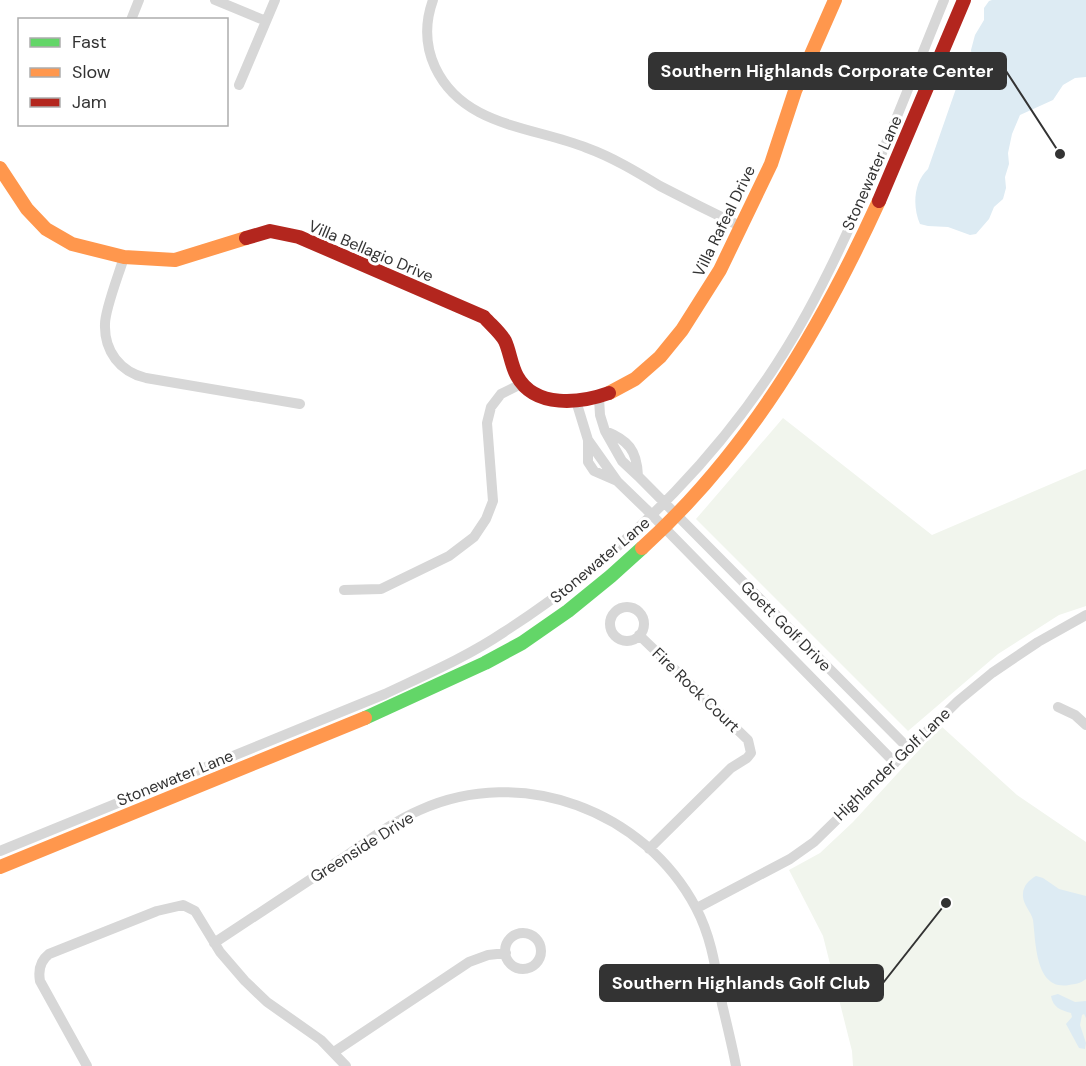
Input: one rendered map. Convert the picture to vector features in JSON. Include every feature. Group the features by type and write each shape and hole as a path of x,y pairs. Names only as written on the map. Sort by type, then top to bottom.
{"street":[{"path":"132,18 139,0"},
{"path":"215,0 266,21"},
{"path":"239,86 275,0"},
{"path":"433,0 428,19 427,41 438,72 451,92 464,104 492,119 588,148 742,227"},
{"name":"Villa Rafeal Drive","path":"576,401 599,398 631,383 644,373 670,345 698,307 730,254 771,165 791,102 835,0"},
{"name":"Stonewater Lane","path":"0,851 385,694 430,672 502,634 553,599 602,560 652,515 729,429 769,374 806,315 830,269 856,210 944,0"},
{"name":"Stonewater Lane","path":"0,867 402,703 480,666 523,642 618,570 703,488 787,375 821,318 868,227 964,0"},
{"name":"Villa Bellagio Drive","path":"0,168 27,209 46,230 72,244 124,257 175,260 270,231 299,237 484,317 505,339 513,370 521,384"},
{"path":"124,257 105,322 106,342 118,364 127,372 146,378 300,404"},
{"path":"344,590 381,589 449,556 474,537 486,519 493,501 487,423 491,407 501,394 521,384 552,400 576,401"},
{"name":"Goett Golf Drive","path":"599,398 600,415 605,431 622,461 909,749"},
{"name":"Goett Golf Drive","path":"576,401 588,440 617,482 895,762"},
{"name":"Highlander Golf Lane","path":"697,909 790,859 805,848 942,715 992,673 1055,631 1086,615"},
{"name":"Fire Rock Court","path":"639,635 748,740 751,753 731,768 649,849"},
{"path":"1058,706 1075,715 1086,725"},
{"name":"Greenside Drive","path":"214,943 405,818 439,803 470,795 523,793 560,799 586,808 621,826 649,849 679,881 697,909 710,943 736,1066"},
{"path":"87,1066 44,988 39,970 44,958 157,911 183,905 195,911 214,943 234,969 267,1002 308,1029 346,1066"},
{"path":"334,1052 469,962 488,955 506,954"}],"shaded area":[{"path":"1086,0 1086,77 1075,78 1063,85 1053,100 1020,115 1012,134 1008,153 1009,164 1003,199 994,207 989,219 976,234 970,235 948,227 920,224 915,202 917,187 928,169 959,80 973,64 971,50 975,35 984,20 984,8 989,1"},
{"path":"783,418 932,535 1086,469 1086,606 1059,615 998,654 908,731 696,519"},
{"path":"941,726 1017,795 1086,842 1086,1066 853,1066 852,1051 823,936 789,870 820,853 853,822"},
{"path":"1036,876 1059,889 1086,896 1086,979 1080,982 1058,985 1043,973 1039,963 1033,920 1023,898 1025,886"},
{"path":"1058,994 1075,1002 1086,1001 1086,1018 1084,1014 1082,1015 1080,1025 1086,1043 1085,1049 1079,1048 1066,1024 1072,1017 1071,1013 1054,1003 1051,996"}],"traffic: fast":[{"path":"365,718 485,663 522,643 568,611 642,548"}],"traffic: slow":[{"path":"609,393 635,379 660,357 682,330 720,270 771,164 795,91 835,0"},
{"path":"0,168 27,209 46,229 72,244 124,257 175,260 246,238"},
{"path":"642,548 680,511 715,471 748,430 778,387 832,296 879,201"},
{"path":"0,867 365,718"}],"traffic: jam":[{"path":"879,201 964,0"},
{"path":"246,238 270,231 299,237 484,317 505,341 517,376 525,387 535,394 547,399 572,401 609,393"}],"place":[{"name":"Southern Highlands Corporate Center","path":"1060,154"},
{"name":"Southern Highlands Golf Club","path":"946,903"}]}
